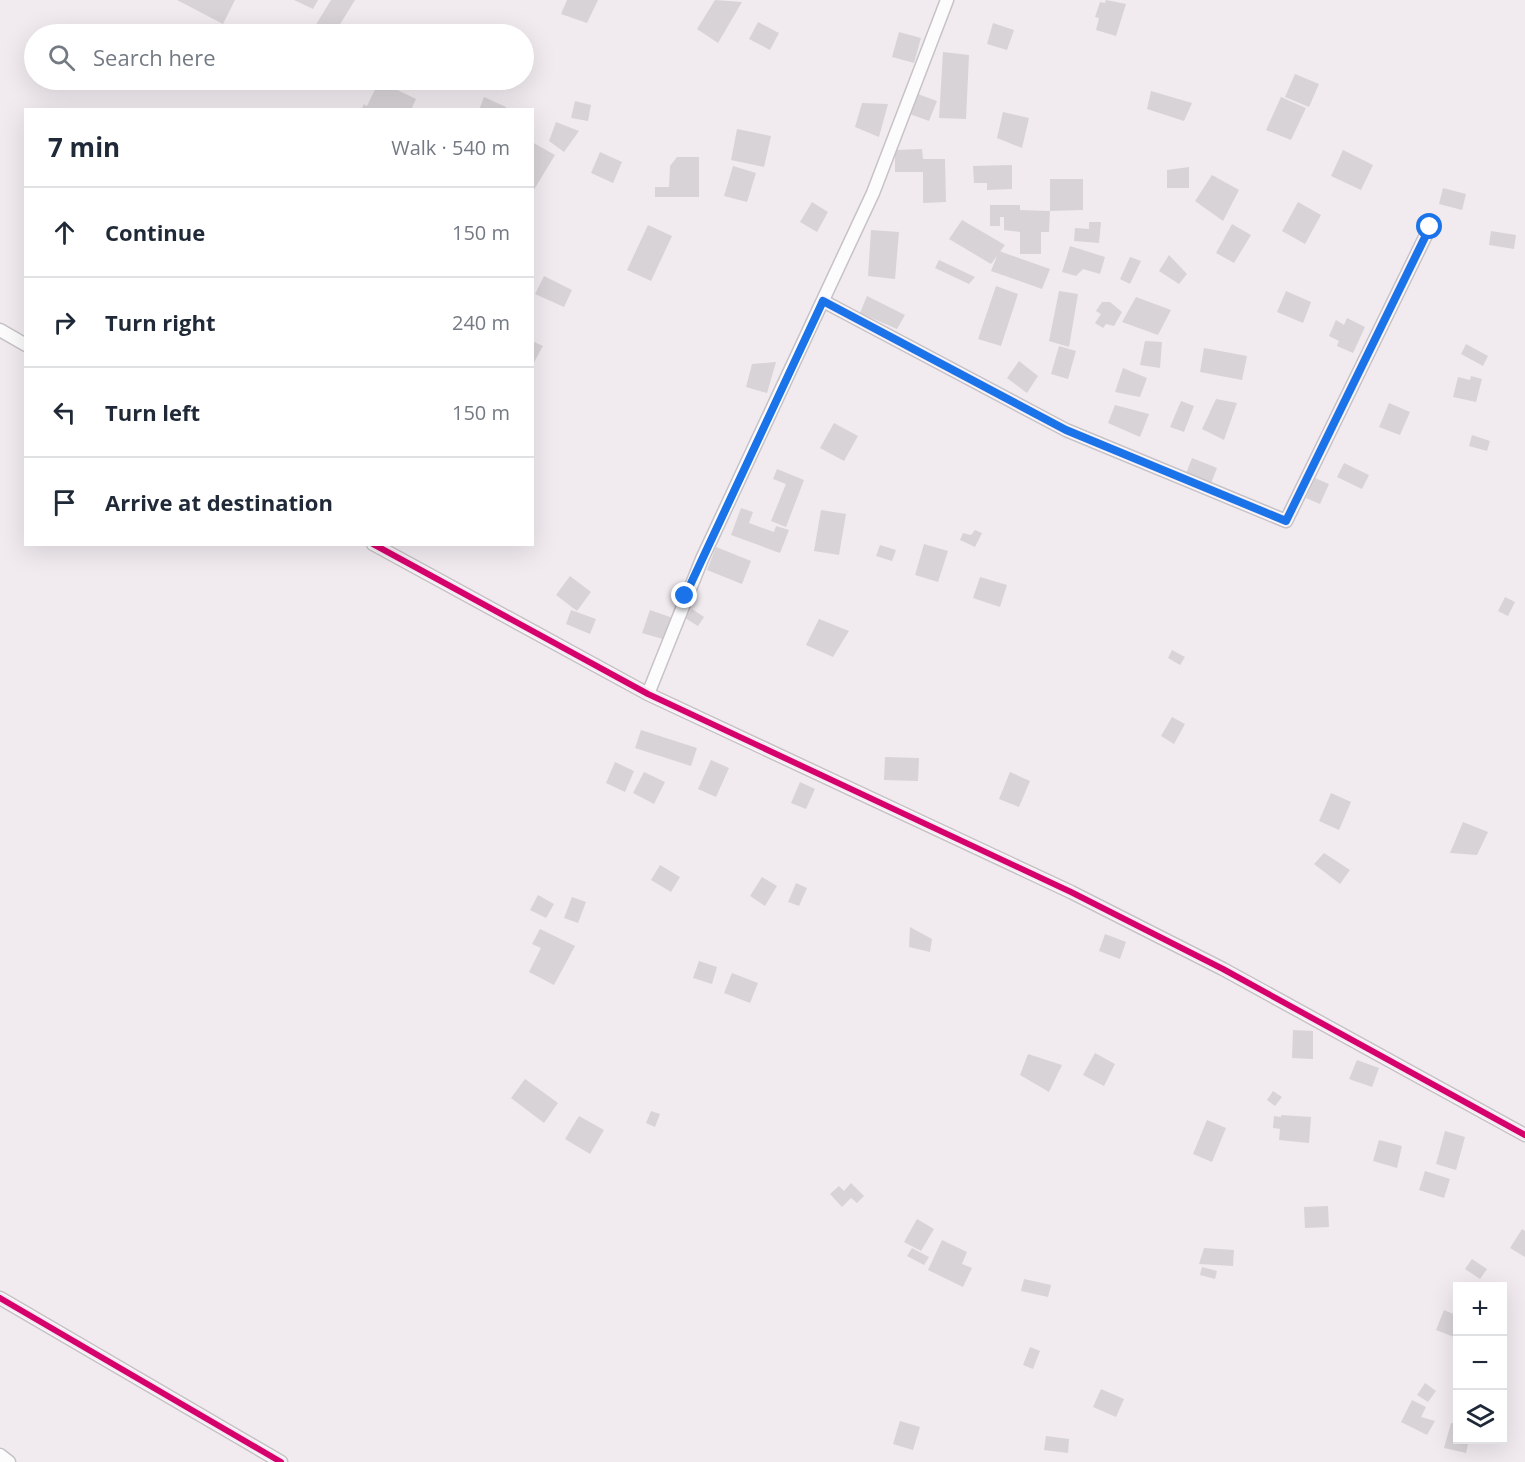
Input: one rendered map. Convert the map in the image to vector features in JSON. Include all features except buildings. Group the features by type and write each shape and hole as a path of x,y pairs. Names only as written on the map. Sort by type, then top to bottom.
{"street":[{"path":"648,694 685,596 873,193 947,0"},
{"path":"823,301 1066,430 1286,521 1430,227"},
{"path":"0,330 24,344"},
{"path":"377,546 648,694 1071,892 1223,969 1525,1135"},
{"path":"0,1298 281,1462"},
{"path":"0,1455 9,1462"}],"cycle path":[{"path":"823,301 1066,430 1286,521 1430,227"},
{"path":"377,546 648,694 1071,892 1223,969 1525,1135"},
{"path":"0,1298 281,1462"}],"route":[{"path":"685,596 823,301 1066,430 1286,521 1430,227"}]}
